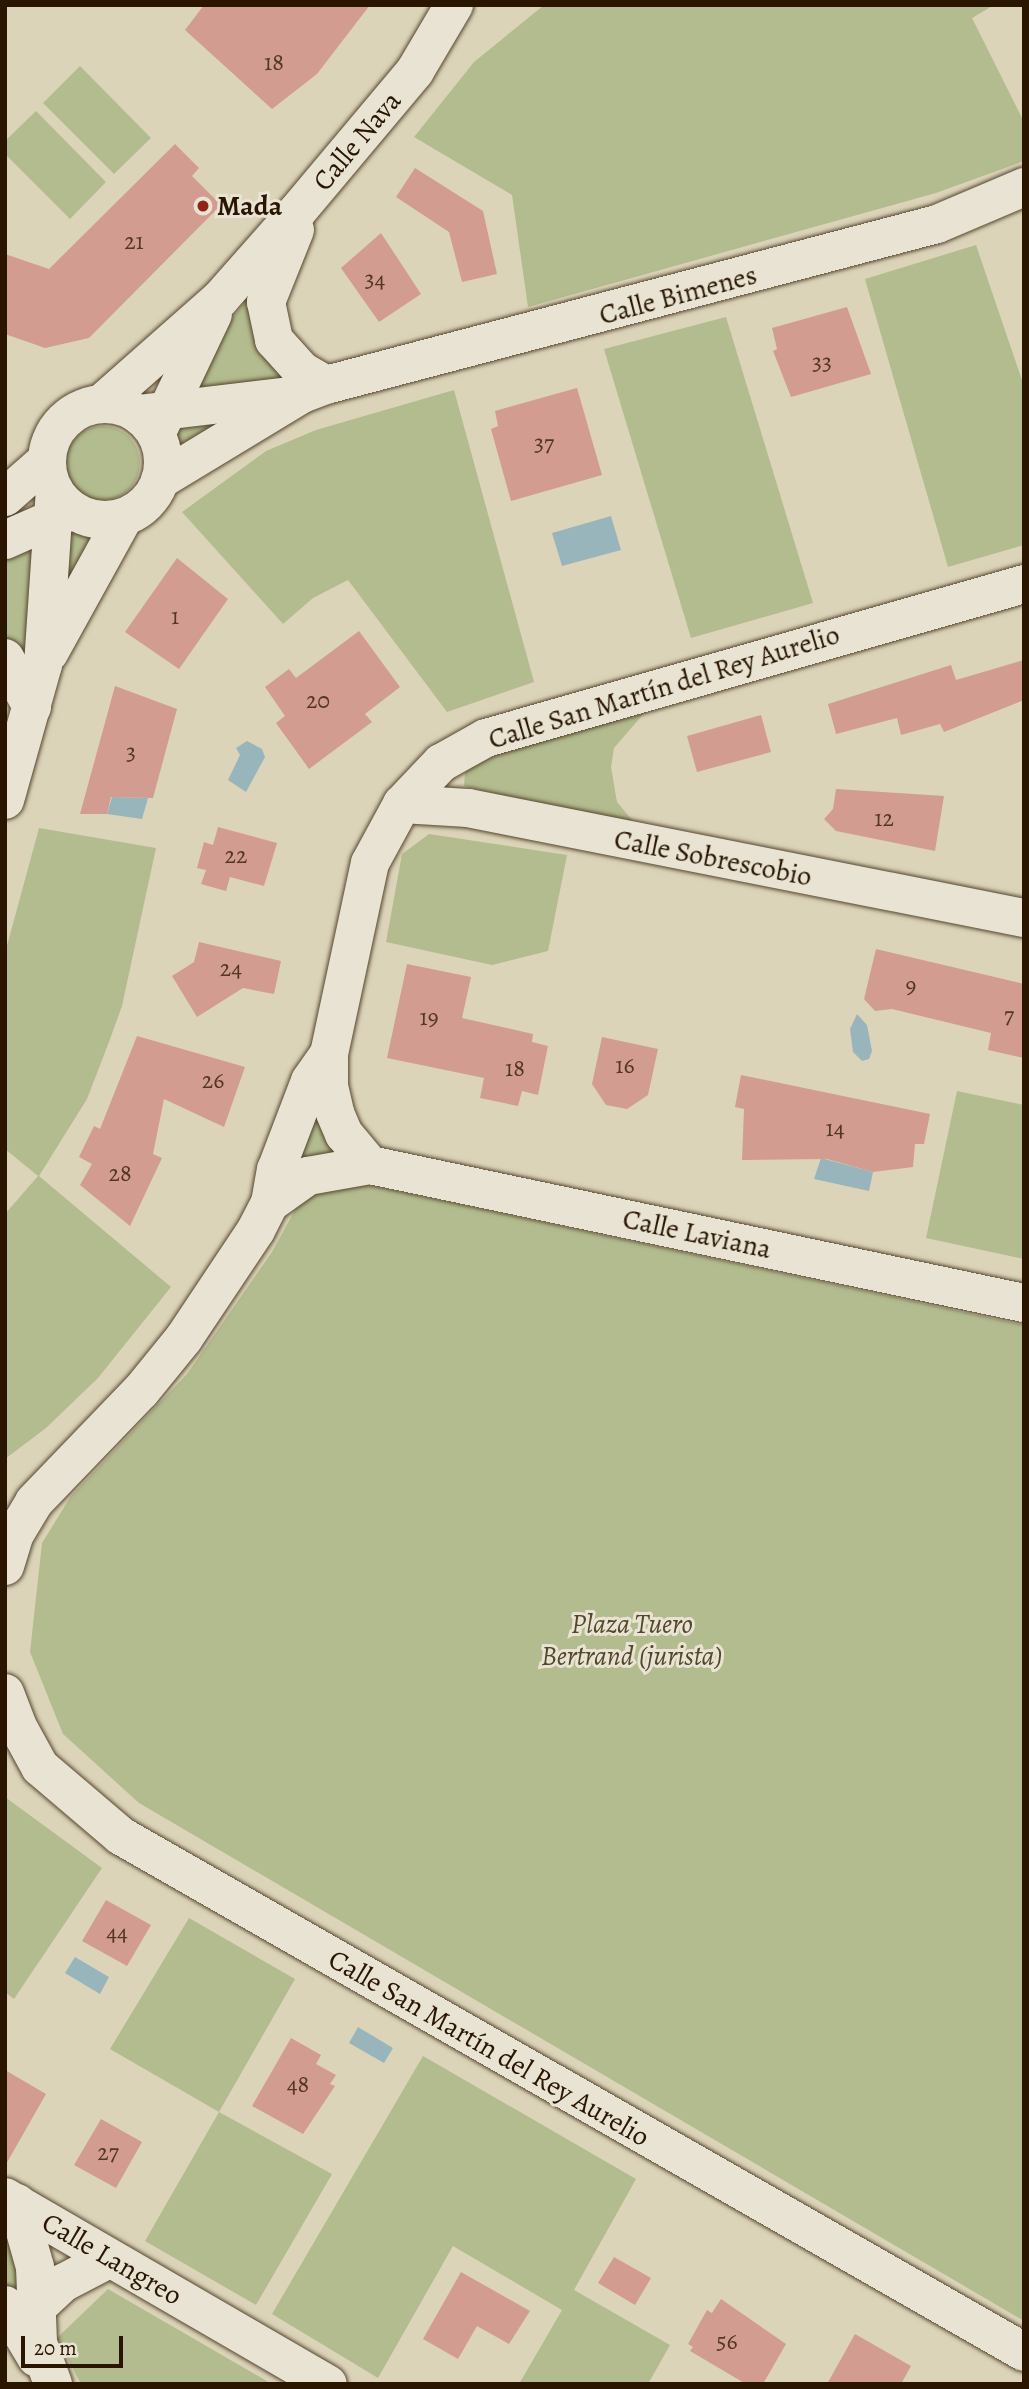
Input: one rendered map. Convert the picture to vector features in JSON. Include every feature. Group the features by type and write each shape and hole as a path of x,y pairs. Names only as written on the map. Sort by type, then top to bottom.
{"street":[{"name":"Calle Nava","path":"101,404 220,299 311,197 415,71 454,5"},
{"path":"415,71 483,5"},
{"name":"Calle Bimenes","path":"154,420 314,390 937,224 1024,187"},
{"path":"311,197 266,302 274,340 302,371 314,390"},
{"name":"Calle Nava","path":"154,420 220,299"},
{"name":"Calle Bimenes","path":"160,480 314,390"},
{"path":"5,800 43,665 57,495 50,444 70,416 101,404 120,406 154,420 162,449 160,480 146,503 124,517 43,665"},
{"path":"5,540 57,495"},
{"path":"5,497 57,495 89,518 124,517"},
{"name":"Calle San Martín del Rey Aurelio","path":"5,1566 15,1534 34,1502 141,1391 184,1338 245,1250 270,1203 276,1170 310,1081 329,1055 370,863 402,804 441,762 486,738 1024,584"},
{"path":"5,657 32,707"},
{"name":"Calle Sobrescobio","path":"402,804 468,808 1024,918"},
{"path":"329,1055 329,1086 335,1113 344,1134 370,1165"},
{"name":"Calle Laviana","path":"270,1203 309,1175 370,1165 1024,1303"},
{"name":"Calle San Martín del Rey Aurelio","path":"5,1693 17,1726 40,1767 121,1836 1024,2352"},
{"path":"11,2200 35,2267 21,2306 38,2343 52,2384"},
{"name":"Calle Langreo","path":"11,2200 328,2384"},
{"path":"21,2306 109,2259"}],"green space":[{"path":"544,5 994,5 972,18 1024,122 1024,161 936,193 528,307 512,195 414,137 474,62"},
{"path":"80,66 151,138 114,174 43,103"},
{"path":"36,111 106,182 70,219 5,154 5,141"},
{"path":"976,245 1024,386 1024,545 948,567 865,279"},
{"path":"248,299 257,337 289,380 188,397 217,336"},
{"path":"726,317 813,603 691,638 604,349"},
{"path":"454,390 534,682 447,712 348,580 313,598 283,624 182,512 266,451 316,430"},
{"path":"260,408 179,455 173,436 177,423"},
{"path":"103,426 117,429 129,437 137,449 140,463 137,477 129,489 117,497 103,500 89,497 77,489 69,477 66,463 69,449 77,437 89,429"},
{"path":"71,531 93,536 73,580 59,581"},
{"path":"38,541 34,590 23,656 5,637 5,554"},
{"path":"646,711 614,748 611,767 617,802 632,820 653,832 464,786 465,772 474,764 511,749"},
{"path":"39,828 156,848 122,1006 87,1099 39,1176 171,1287 98,1378 46,1428 5,1459 5,1214 38,1176 5,1149 5,953"},
{"path":"429,834 567,855 548,951 492,965 386,942 402,854"},
{"path":"957,1091 1024,1105 1024,1259 926,1238"},
{"path":"315,1101 343,1149 290,1174"},
{"name":"Plaza Tuero Bertrand (jurista)","path":"331,1184 363,1184 1024,1325 1024,2321 139,1803 63,1734 30,1652 42,1543 71,1496 187,1374 272,1252 301,1199"},
{"path":"5,1797 102,1868 14,1999 5,1992"},
{"path":"189,1918 295,1979 219,2112 110,2049"},
{"path":"423,2056 636,2179 574,2290 670,2345 648,2384 519,2384 562,2310 453,2246 378,2378 272,2314"},
{"path":"219,2112 332,2174 256,2305 145,2241"},
{"path":"5,2228 22,2296 12,2294 5,2283"},
{"path":"108,2289 272,2384 81,2384 57,2338"}],"water":[{"path":"611,516 621,550 562,566 552,533"},
{"path":"247,741 262,749 265,757 246,792 228,780 240,755 236,748"},
{"path":"112,797 148,798 142,819 107,814"},
{"path":"857,1014 867,1025 872,1051 869,1059 862,1061 853,1052 850,1029"},
{"path":"821,1158 873,1172 869,1191 814,1179"},
{"path":"75,1957 109,1977 100,1994 65,1973"},
{"path":"358,2027 393,2048 384,2063 349,2043"}],"building":[{"path":"204,5 370,5 317,74 272,109 185,30"},
{"path":"175,144 199,168 192,176 221,205 89,338 45,348 5,334 5,254 49,269"},
{"path":"415,168 483,211 497,274 462,282 449,232 396,197"},
{"path":"381,233 421,294 379,322 341,268"},
{"path":"847,307 871,374 791,397 773,351 777,349 772,328"},
{"path":"577,388 602,475 511,501 491,429 498,426 495,411"},
{"path":"177,558 228,599 179,669 125,632"},
{"path":"359,631 400,687 365,714 372,722 309,769 276,723 285,716 265,687 289,669 296,678"},
{"path":"1024,660 1024,700 944,732 940,724 901,735 897,718 836,734 828,704 951,665 956,680"},
{"path":"115,686 177,709 153,798 111,797 107,814 80,814"},
{"path":"761,715 771,752 697,772 687,736"},
{"path":"836,789 944,796 935,851 836,831 824,819 833,809"},
{"path":"218,827 277,843 264,886 230,877 226,891 201,884 206,870 197,868 204,842 213,845"},
{"path":"199,942 281,961 274,994 243,988 197,1017 172,976 194,962"},
{"path":"876,949 1024,984 1024,1058 988,1050 991,1033 892,1009 875,1011 864,999"},
{"path":"407,964 471,977 462,1018 533,1034 532,1042 548,1046 538,1095 522,1091 518,1106 480,1098 484,1078 387,1058"},
{"path":"137,1036 245,1067 224,1127 164,1099 153,1154 162,1158 130,1226 80,1185 92,1164 79,1157 94,1126 100,1129"},
{"path":"602,1037 658,1049 648,1095 627,1109 606,1105 592,1084"},
{"path":"741,1075 930,1114 924,1144 915,1144 913,1167 873,1172 827,1159 742,1160 744,1109 735,1107"},
{"path":"106,1900 151,1925 127,1966 82,1941"},
{"path":"291,2038 321,2055 316,2064 336,2075 330,2084 335,2086 303,2134 252,2106"},
{"path":"5,2070 46,2094 5,2166"},
{"path":"101,2119 142,2142 116,2188 74,2165"},
{"path":"614,2257 651,2278 635,2305 598,2283"},
{"path":"461,2272 530,2311 509,2344 477,2326 458,2359 423,2339"},
{"path":"721,2299 786,2344 763,2384 746,2384 690,2351 693,2347 688,2344 707,2310 712,2313"},
{"path":"855,2334 911,2366 901,2384 827,2384"}],"place":[{"name":"Mada","path":"203,206"}]}
